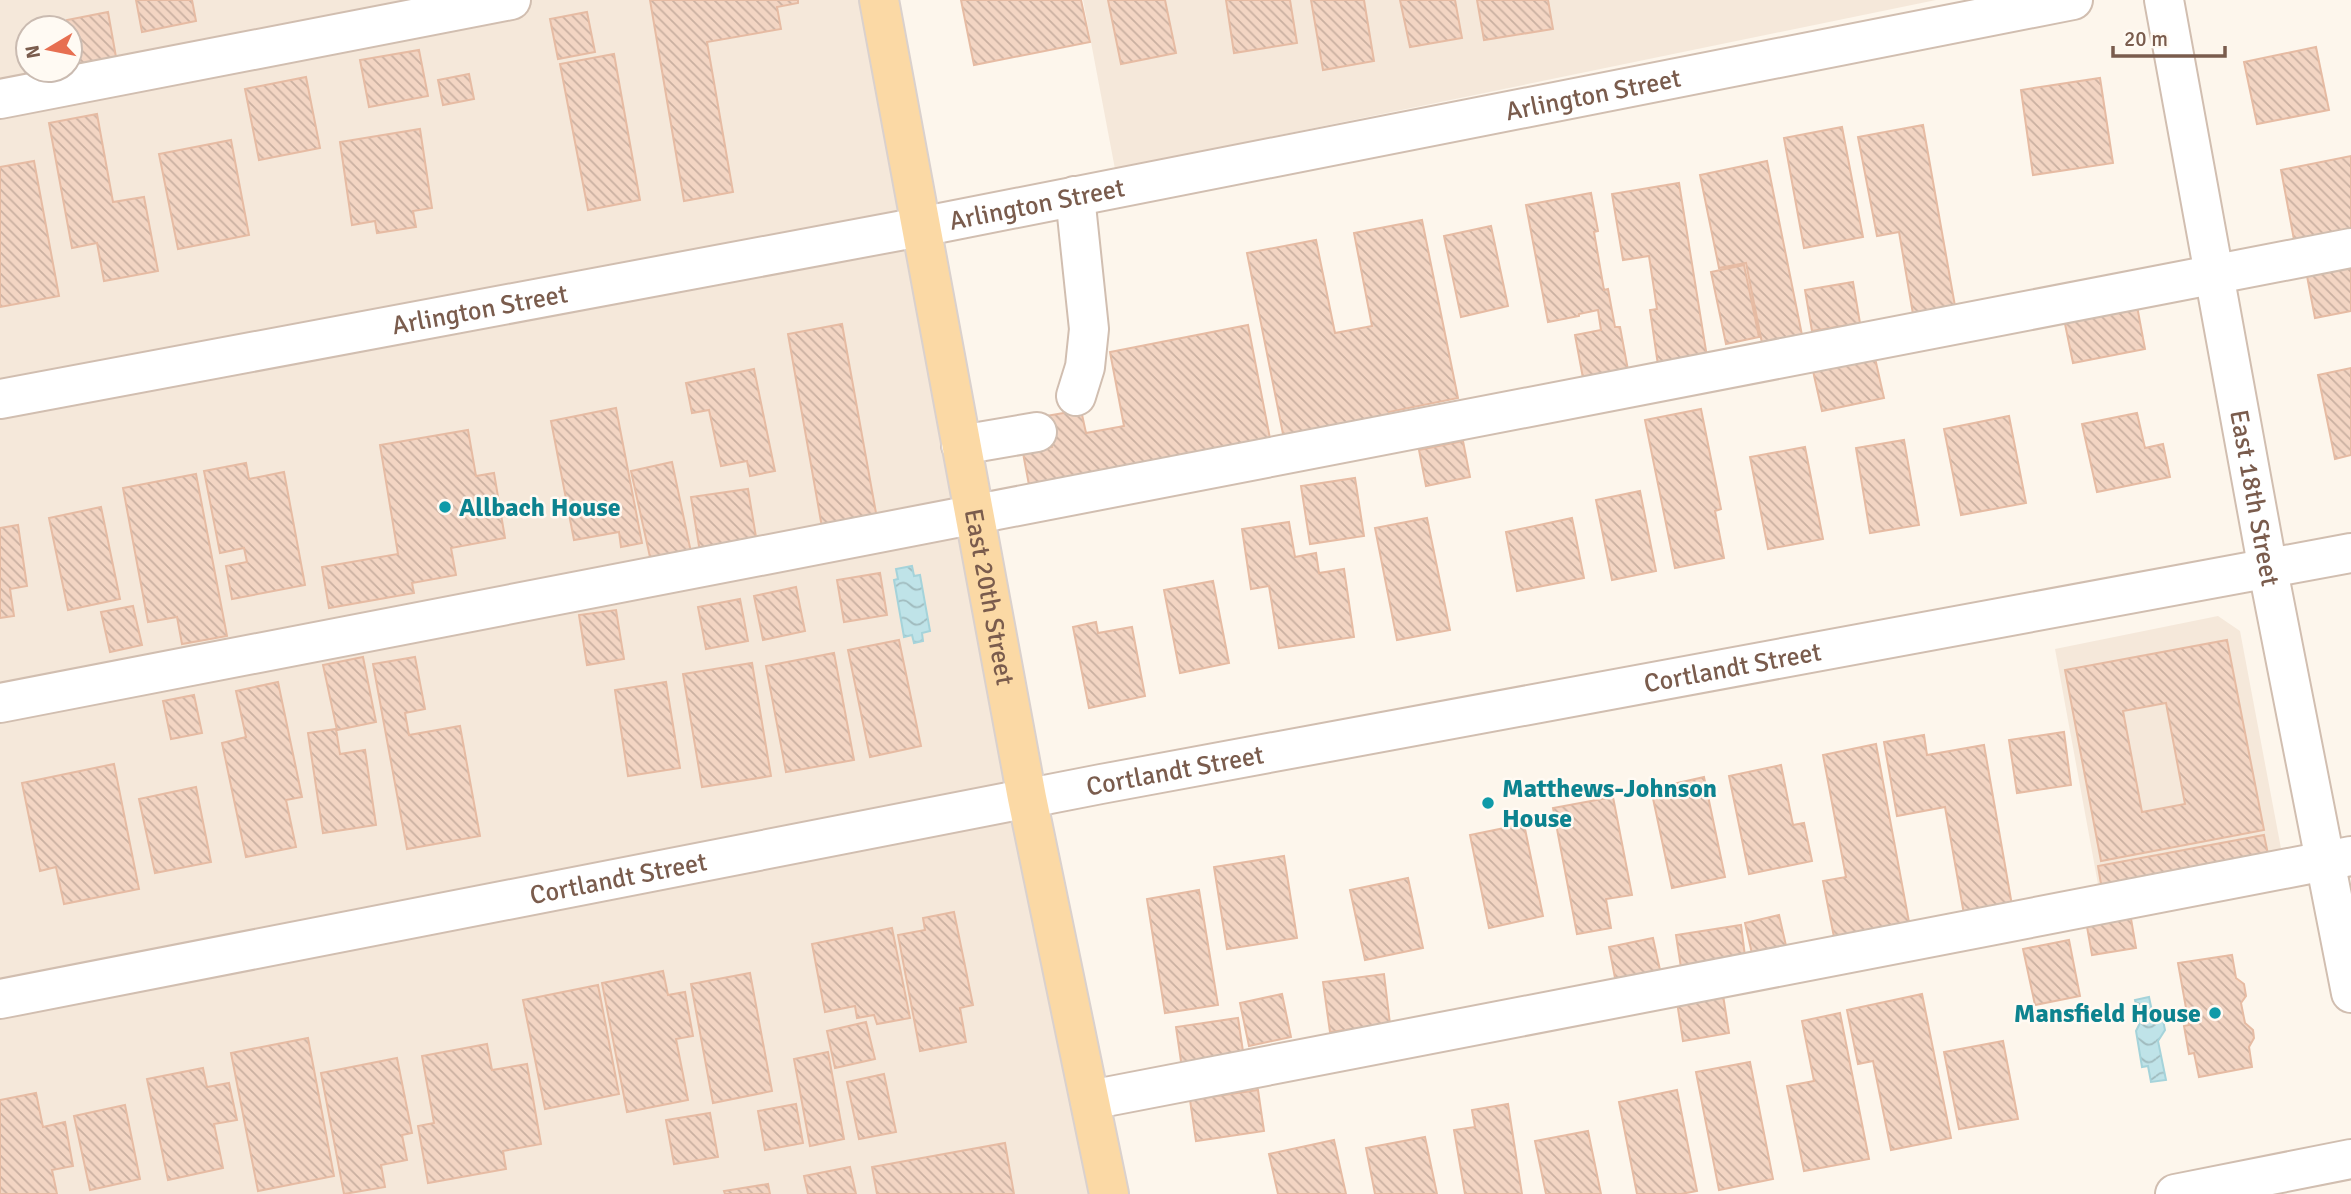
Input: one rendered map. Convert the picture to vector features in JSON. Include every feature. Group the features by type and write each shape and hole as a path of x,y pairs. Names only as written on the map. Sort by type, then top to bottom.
{"main road":[{"name":"East 20th Street","path":"879,0 1027,798 1109,1194"}],"street":[{"path":"0,99 511,0"},
{"name":"Arlington Street","path":"0,400 920,227 2073,0"},
{"name":"East 18th Street","path":"2164,0 2269,569 2338,859 2351,993"},
{"path":"1074,196 1089,329 1085,367 1076,396"},
{"path":"0,703 2351,248"},
{"path":"961,446 1037,432"},
{"name":"Cortlandt Street","path":"0,999 1027,798 2351,553"},
{"path":"1090,1100 2338,859"},
{"path":"2175,1194 2351,1159"}],"shaded area":[{"path":"0,0 883,0 1113,1194 0,1194"},
{"path":"1083,0 1936,0 1115,169"},
{"path":"2218,616 2240,631 2283,859 2100,895 2055,649"}],"water":[{"path":"912,566 914,576 920,575 930,631 922,633 923,641 914,643 912,635 904,637 894,580 898,579 896,569"},
{"path":"2149,997 2153,1016 2162,1015 2165,1030 2158,1041 2166,1080 2151,1082 2148,1066 2142,1067 2136,1031 2140,1023 2135,1000"}],"building":[{"path":"136,0 192,0 196,21 142,32"},
{"path":"650,0 798,0 798,3 777,7 781,29 707,42 733,192 684,201"},
{"path":"961,0 1081,0 1090,42 974,65"},
{"path":"1108,0 1165,0 1176,53 1121,64"},
{"path":"1226,0 1290,0 1297,43 1234,53"},
{"path":"1311,0 1364,0 1374,61 1323,70"},
{"path":"1400,0 1455,0 1462,38 1410,47"},
{"path":"1477,0 1548,0 1553,29 1484,40"},
{"path":"108,12 116,57 84,63 84,17"},
{"path":"587,12 595,52 558,59 550,19"},
{"path":"2316,47 2329,110 2257,124 2244,62"},
{"path":"419,50 428,96 369,107 360,60"},
{"path":"614,54 640,200 588,210 560,64"},
{"path":"469,74 474,99 443,105 438,80"},
{"path":"306,77 320,148 259,160 245,89"},
{"path":"2100,78 2113,163 2033,175 2021,90"},
{"path":"97,114 113,202 144,197 158,271 104,281 97,243 72,248 49,123"},
{"path":"1923,125 1955,306 1913,314 1899,232 1877,236 1858,137"},
{"path":"1842,127 1863,237 1804,248 1784,138"},
{"path":"420,129 432,208 413,211 416,227 377,233 375,221 352,225 340,142"},
{"path":"231,140 249,235 178,249 159,154"},
{"path":"2351,156 2351,234 2295,245 2281,170"},
{"path":"34,161 59,296 0,307 0,167"},
{"path":"1767,161 1803,340 1763,348 1746,263 1719,268 1700,175"},
{"path":"1679,183 1707,357 1658,365 1650,310 1657,309 1649,256 1623,260 1612,194"},
{"path":"1591,193 1598,231 1594,232 1604,290 1608,289 1615,327 1620,327 1628,370 1583,378 1575,335 1601,330 1598,310 1548,322 1526,205"},
{"path":"1422,220 1458,398 1389,412 1393,428 1286,449 1247,253 1316,240 1335,333 1372,326 1354,233"},
{"path":"1491,226 1508,306 1461,317 1444,236"},
{"path":"1744,265 1759,337 1726,344 1711,272"},
{"path":"2351,267 2351,311 2315,318 2307,276"},
{"path":"1853,282 1860,323 1812,331 1805,290"},
{"path":"2137,306 2145,349 2073,363 2064,319"},
{"path":"842,324 878,524 823,533 788,334"},
{"path":"1248,325 1273,454 1032,501 1023,453 1052,447 1046,416 1081,410 1086,433 1124,426 1110,352"},
{"path":"1875,358 1884,398 1822,411 1813,371"},
{"path":"2351,368 2351,455 2335,459 2318,375"},
{"path":"754,369 775,471 750,476 747,461 721,466 709,410 692,413 686,383"},
{"path":"616,408 642,543 621,547 619,532 574,540 551,421"},
{"path":"1701,409 1721,509 1715,511 1724,558 1675,568 1645,420"},
{"path":"2137,413 2145,448 2163,444 2170,477 2097,492 2082,424"},
{"path":"2009,416 2026,503 1961,515 1944,429"},
{"name":"Allbach House","path":"468,430 476,476 494,473 505,538 451,548 456,575 412,583 414,593 329,608 322,567 398,554 380,445"},
{"path":"1904,440 1919,525 1870,533 1856,448"},
{"path":"1463,441 1470,477 1426,486 1419,450"},
{"path":"1805,447 1823,539 1768,549 1750,457"},
{"path":"672,462 692,557 652,566 631,471"},
{"path":"246,463 249,479 284,472 305,585 232,599 226,566 247,562 244,548 220,553 204,471"},
{"path":"196,474 227,636 182,644 177,617 148,622 123,488"},
{"path":"1355,478 1364,536 1310,544 1301,486"},
{"path":"748,489 757,543 700,552 691,497"},
{"path":"1640,491 1656,571 1612,580 1596,500"},
{"path":"101,507 120,599 68,610 49,518"},
{"path":"1427,518 1450,630 1397,640 1375,528"},
{"path":"1572,518 1584,578 1517,591 1506,532"},
{"path":"1289,522 1295,557 1316,553 1319,573 1344,569 1354,637 1279,648 1269,586 1251,589 1242,529"},
{"path":"18,525 27,586 10,589 14,616 0,618 0,528"},
{"path":"880,573 887,615 844,622 837,580"},
{"path":"1213,581 1229,663 1180,673 1164,590"},
{"path":"796,587 805,631 763,640 754,596"},
{"path":"740,599 748,641 706,649 698,607"},
{"path":"133,606 142,645 110,652 101,612"},
{"path":"616,610 624,659 587,665 579,615"},
{"path":"1096,622 1098,633 1132,627 1145,696 1089,708 1073,627"},
{"path":"899,640 921,746 870,757 848,650"},
{"path":"2227,640 2264,830 2101,861 2065,670","holes":["2166,703 2185,804 2142,812 2123,711"]},
{"path":"834,653 854,760 786,772 766,666"},
{"path":"363,657 376,722 337,730 323,665"},
{"path":"415,657 425,709 405,713 409,735 460,726 480,836 407,849 373,664"},
{"path":"752,663 771,776 702,787 683,674"},
{"path":"278,682 302,797 286,800 296,847 246,857 222,743 246,737 236,691"},
{"path":"666,682 680,768 628,776 615,690"},
{"path":"194,695 202,733 171,739 163,701"},
{"path":"336,729 340,754 365,750 376,825 323,833 308,733"},
{"path":"2064,732 2071,785 2017,793 2009,740"},
{"path":"1924,735 1927,755 1984,745 2013,911 1965,920 1945,807 1897,816 1884,742"},
{"path":"1876,744 1909,922 1834,937 1823,881 1846,877 1823,755"},
{"path":"114,764 139,889 64,904 56,867 40,871 22,783"},
{"path":"1781,765 1793,825 1804,823 1812,861 1749,874 1729,776"},
{"path":"1704,777 1725,877 1672,888 1651,789"},
{"path":"196,787 211,862 155,873 139,799"},
{"path":"1613,797 1632,895 1606,899 1611,928 1577,934 1553,808"},
{"path":"1524,824 1543,916 1489,928 1470,835"},
{"path":"2264,835 2269,859 2102,890 2098,866"},
{"path":"1284,856 1297,938 1227,949 1214,867"},
{"path":"1408,878 1423,948 1365,960 1350,890"},
{"path":"1199,890 1218,1005 1165,1013 1147,899"},
{"path":"954,912 973,1005 960,1008 966,1042 920,1051 898,935 925,930 923,918"},
{"path":"2130,913 2136,948 2092,955 2086,921"},
{"path":"1779,915 1787,950 1753,958 1745,923"},
{"path":"1741,925 1746,964 1682,974 1676,935"},
{"path":"892,928 910,1018 877,1024 874,1015 857,1018 855,1006 825,1012 812,944"},
{"path":"1653,938 1662,979 1617,988 1609,947"},
{"path":"2069,940 2080,996 2035,1005 2023,949"},
{"name":"Mansfield House","path":"2232,955 2236,978 2244,984 2246,996 2241,1003 2245,1023 2253,1030 2254,1038 2249,1047 2252,1067 2199,1077 2194,1053 2189,1054 2184,1026 2189,1025 2178,963"},
{"path":"663,971 668,995 685,992 693,1036 676,1039 688,1100 627,1112 602,983"},
{"path":"750,973 772,1091 713,1103 691,984"},
{"path":"1384,974 1390,1024 1330,1032 1323,982"},
{"path":"598,985 619,1094 545,1109 523,1000"},
{"path":"1282,994 1291,1037 1249,1046 1240,1003"},
{"path":"1922,994 1951,1138 1891,1150 1873,1061 1858,1064 1847,1010"},
{"path":"1723,995 1729,1033 1683,1041 1677,1002"},
{"path":"1840,1013 1869,1159 1804,1171 1787,1086 1814,1081 1802,1021"},
{"path":"1238,1018 1244,1058 1182,1068 1176,1027"},
{"path":"866,1022 875,1059 835,1068 827,1031"},
{"path":"308,1038 334,1176 258,1191 231,1053"},
{"path":"2003,1041 2018,1119 1959,1129 1944,1052"},
{"path":"487,1044 492,1070 527,1064 541,1144 503,1151 506,1169 428,1183 418,1126 434,1123 422,1056"},
{"path":"828,1052 844,1139 810,1146 794,1059"},
{"path":"397,1058 412,1133 402,1135 407,1160 381,1165 385,1187 344,1194 321,1073"},
{"path":"1750,1062 1773,1179 1719,1190 1696,1072"},
{"path":"203,1068 207,1087 229,1083 237,1120 214,1124 223,1168 168,1180 147,1079"},
{"path":"884,1074 896,1132 859,1139 847,1082"},
{"path":"1258,1090 1264,1131 1196,1141 1190,1100"},
{"path":"1677,1090 1697,1191 1681,1194 1637,1194 1619,1102"},
{"path":"36,1093 43,1127 65,1122 73,1166 52,1170 57,1194 0,1194 0,1100"},
{"path":"796,1104 803,1143 765,1150 758,1111"},
{"path":"1508,1104 1522,1194 1465,1194 1454,1130 1475,1127 1472,1110"},
{"path":"125,1105 140,1179 90,1190 74,1116"},
{"path":"710,1113 718,1157 674,1164 666,1120"},
{"path":"1588,1131 1601,1194 1546,1194 1535,1141"},
{"path":"1425,1137 1437,1194 1375,1194 1366,1148"},
{"path":"1334,1140 1346,1194 1278,1194 1269,1154"},
{"path":"1005,1143 1014,1194 877,1194 872,1167"},
{"path":"850,1167 856,1194 808,1194 804,1176"},
{"path":"768,1184 770,1194 725,1194 724,1191"}],"place":[{"name":"Allbach House","path":"445,507"},
{"name":"Matthews-Johnson House","path":"1488,803"},
{"name":"Mansfield House","path":"2215,1013"}]}
